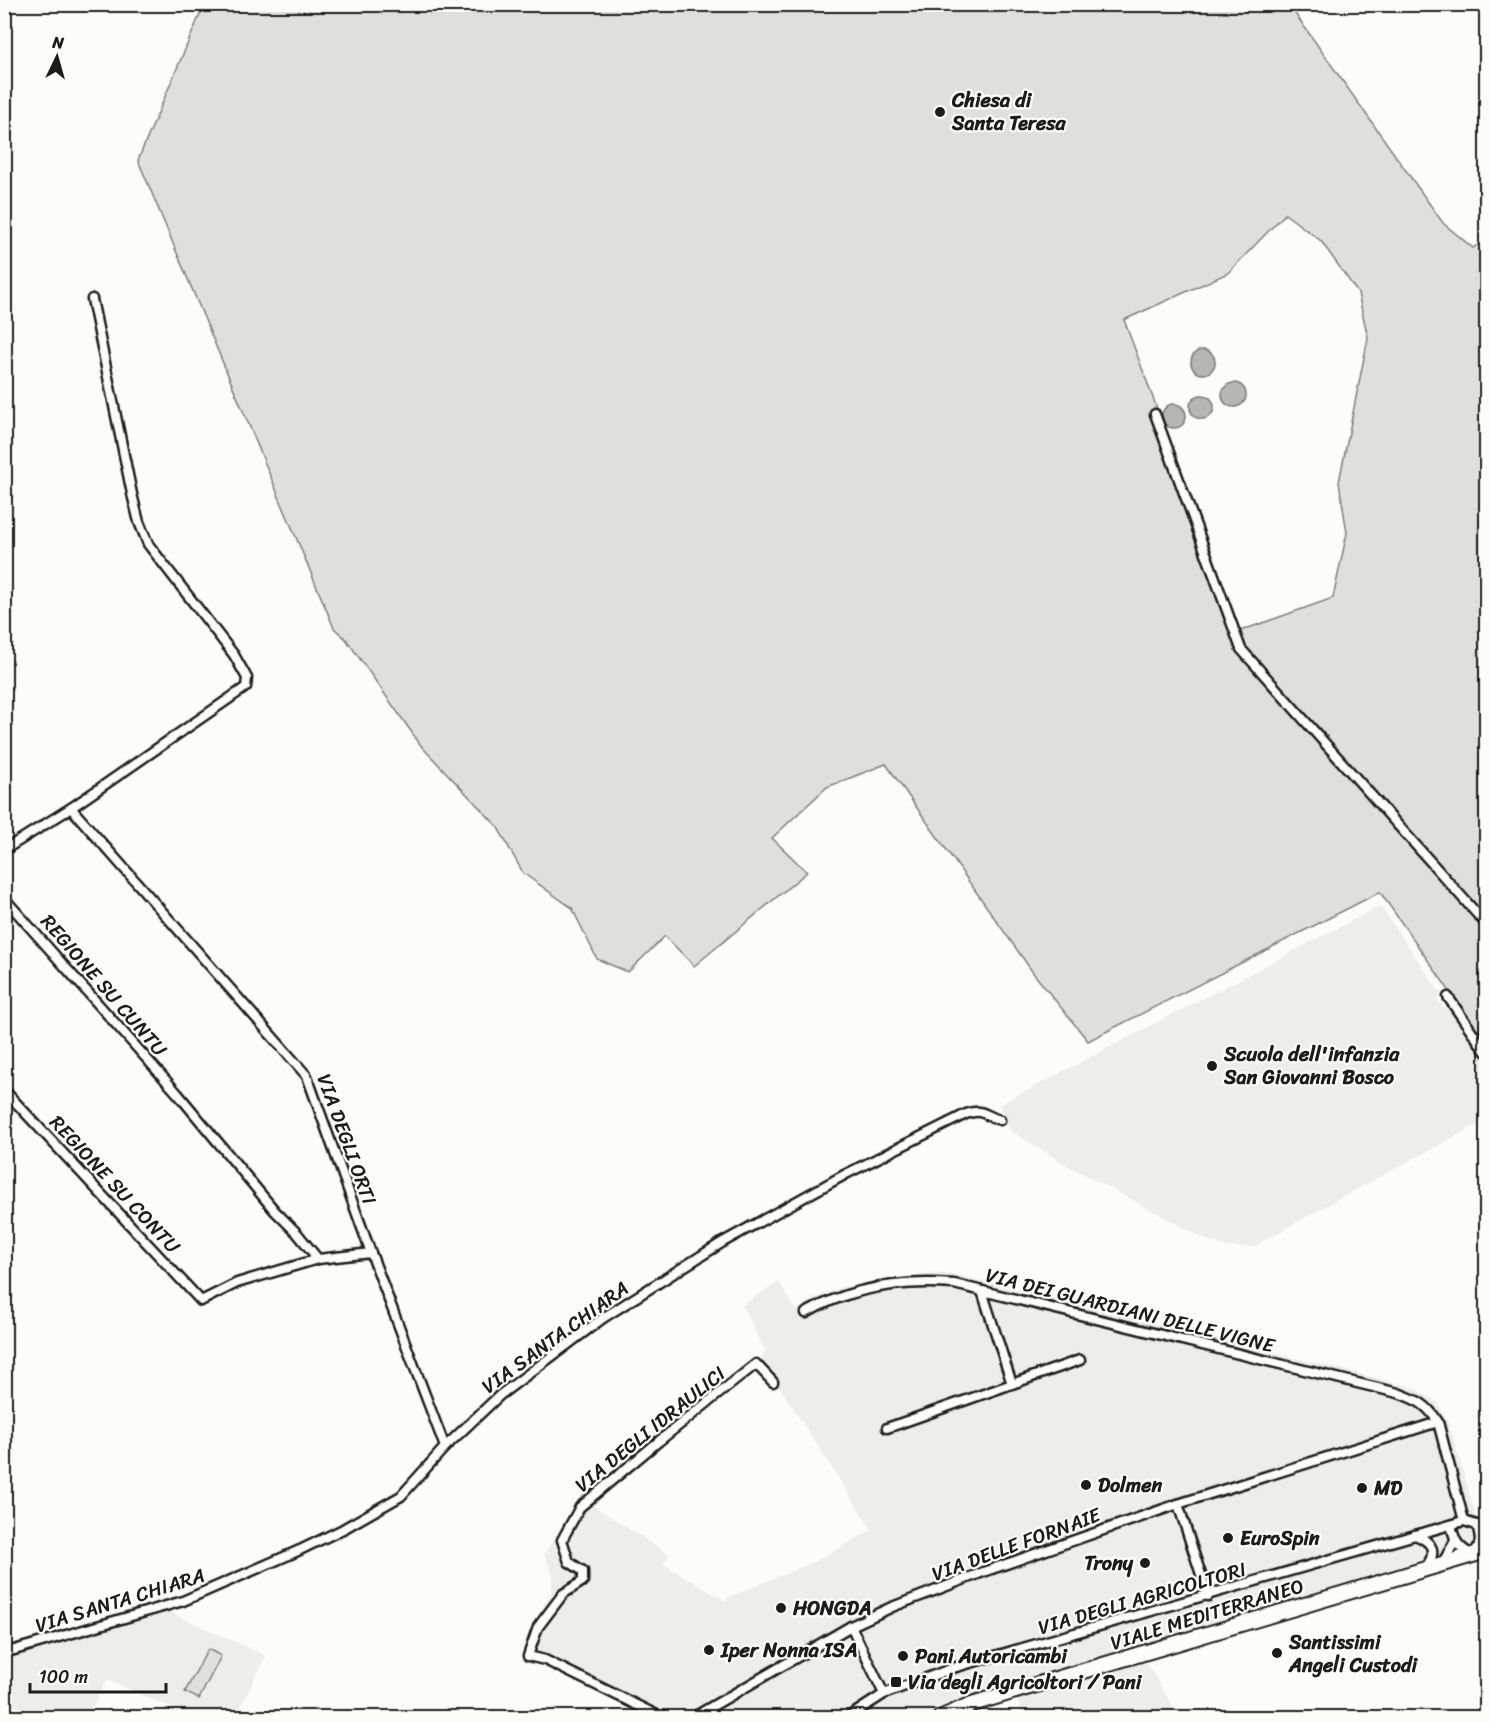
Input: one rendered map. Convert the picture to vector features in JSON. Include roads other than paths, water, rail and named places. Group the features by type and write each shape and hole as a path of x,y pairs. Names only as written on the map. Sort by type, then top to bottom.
{"main road":[{"name":"VIALE MEDITERRANEO","path":"940,1718 972,1704 1486,1551"}],"street":[{"path":"4,850 71,808 246,687 247,678 234,655 148,544 139,522 92,299"},
{"path":"1155,414 1241,649 1486,924"},
{"name":"VIA DEGLI ORTI","path":"71,808 307,1076 445,1447"},
{"name":"REGIONE SU CUNTU","path":"4,898 178,1095 318,1259"},
{"path":"1448,997 1486,1052"},
{"name":"REGIONE SU CONTU","path":"4,1090 201,1301 237,1283 318,1259"},
{"name":"VIA SANTA CHIARA","path":"4,1653 183,1601 343,1529 401,1496 445,1447 500,1395 554,1353 603,1318 723,1242 846,1174 966,1114 977,1110 1000,1120"},
{"path":"318,1259 371,1253"},
{"name":"VIA DEI GUARDIANI DELLE VIGNE","path":"806,1313 828,1301 884,1286 928,1282 954,1284 1398,1393 1417,1400 1430,1410 1438,1422"},
{"path":"982,1291 1012,1384"},
{"path":"887,1428 1080,1360"},
{"name":"VIA DEGLI IDRAULICI","path":"663,1718 545,1660 528,1656 538,1627 563,1593 583,1581 583,1570 569,1562 562,1540 580,1507 756,1364 773,1382"},
{"path":"1438,1422 1464,1521 1482,1527 1479,1548 1472,1555 1463,1550 1455,1541 1451,1525"},
{"name":"VIA DELLE FORNAIE","path":"692,1718 851,1626 892,1607 986,1571 1179,1504 1438,1422"},
{"path":"1179,1504 1208,1596"},
{"name":"VIA DEGLI AGRICOLTORI","path":"846,1718 884,1694 953,1668 1464,1521"},
{"path":"1414,1535 1426,1540 1431,1547 1431,1560 1424,1569"},
{"path":"1442,1564 1455,1541"},
{"path":"851,1626 884,1694"},
{"path":"4,1712 15,1718"}],"place":[{"name":"Chiesa di Santa Teresa","path":"940,112"},
{"name":"Scuola dell'infanzia San Giovanni Bosco","path":"1212,1066"},
{"name":"Dolmen","path":"1086,1485"},
{"name":"MD","path":"1362,1488"},
{"name":"EuroSpin","path":"1228,1538"},
{"name":"Trony","path":"1145,1563"},
{"name":"HONGDA","path":"781,1608"},
{"name":"Iper Nonna ISA","path":"709,1650"},
{"name":"Santissimi Angeli Custodi","path":"1277,1653"},
{"name":"Pani Autoricambi","path":"903,1656"},
{"name":"Via degli Agricoltori / Pani","path":"896,1682"}]}
